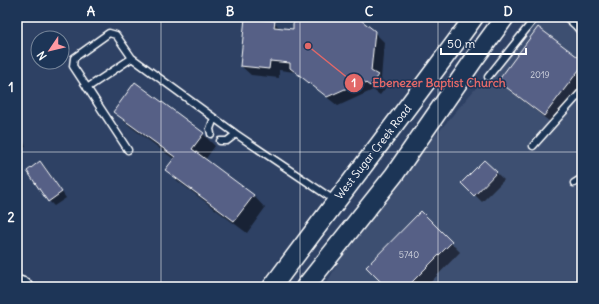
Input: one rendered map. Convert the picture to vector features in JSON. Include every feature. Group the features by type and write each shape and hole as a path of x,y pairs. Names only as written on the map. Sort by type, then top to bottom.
{"main road":[{"name":"West Sugar Creek Road","path":"272,287 474,17"},
{"path":"475,58 481,36 492,17"},
{"path":"306,286 394,175 505,17"},
{"path":"17,285 24,287"}],"lane":[{"path":"488,77 536,17"},
{"path":"566,17 582,33"},
{"path":"128,150 73,66 74,58 108,34 116,35 132,58 236,134 335,201"},
{"path":"87,88 132,58"},
{"path":"533,146 582,91"},
{"path":"211,134 210,129 214,118"},
{"path":"220,141 227,141 236,134"},
{"path":"574,183 582,178"}],"shaded area":[{"path":"528,17 577,17 582,23 582,287 331,287 327,283 341,257 411,164 487,75"}],"building":[{"path":"307,17 357,17 375,31 371,71 378,75 370,86 363,81 327,97 290,68 290,63 270,61 269,69 240,66 245,18 275,21 274,27 293,29 293,23"},
{"path":"538,27 582,60 582,66 544,116 498,81"},
{"path":"135,82 204,133 192,149 254,195 234,221 165,170 175,157 113,112"},
{"path":"484,160 497,172 474,196 461,183"},
{"path":"40,161 62,192 48,202 27,171"},
{"path":"421,211 452,242 407,287 386,287 366,267"}],"place":[{"name":"Ebenezer Baptist Church","path":"308,46"}]}
